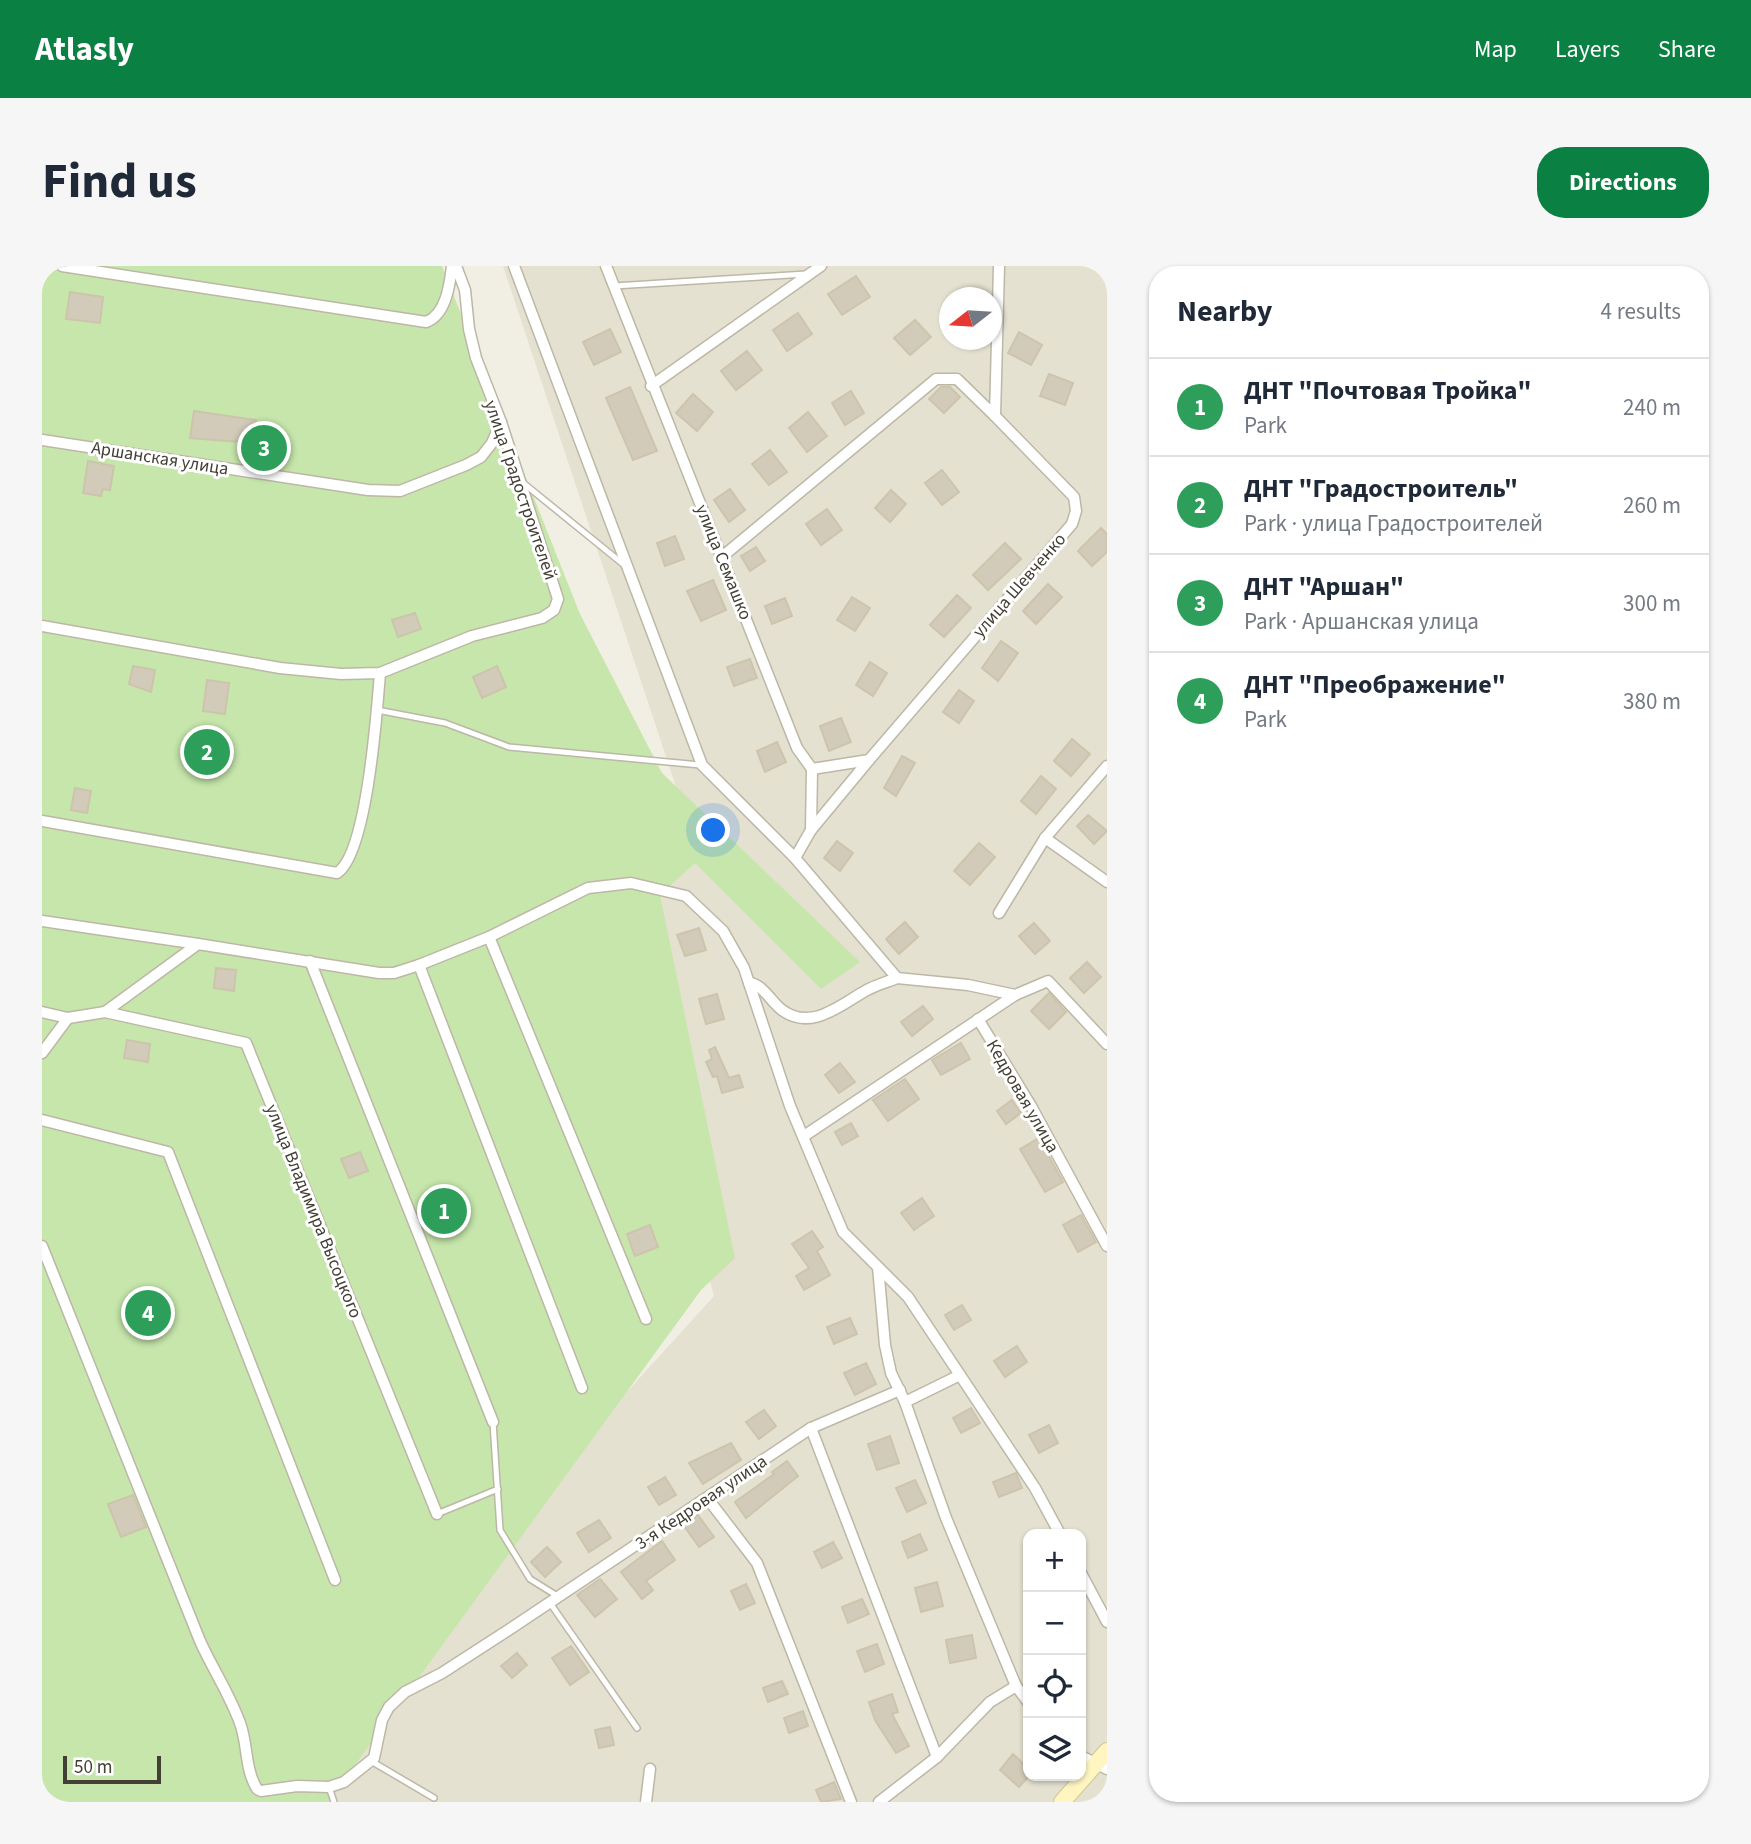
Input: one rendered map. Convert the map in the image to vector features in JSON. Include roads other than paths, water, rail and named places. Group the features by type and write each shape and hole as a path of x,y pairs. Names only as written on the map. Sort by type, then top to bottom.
{"street":[{"path":"62,266 426,322 431,321 443,306 454,266"},
{"name":"улица Градостроителей","path":"42,626 280,668 341,674 380,673 472,636 542,618 554,610 558,599 500,422 476,358 469,329 468,302 454,266"},
{"path":"513,266 702,765 795,858 897,978"},
{"name":"улица Семашко","path":"606,266 651,386 723,556 797,748 812,769"},
{"path":"995,416 999,266"},
{"path":"651,386 817,270"},
{"name":"улица Шевченко","path":"723,556 936,379 957,379 1074,497 1076,511 1072,524 811,830"},
{"name":"Аршанская улица","path":"42,440 369,490 400,491 481,457 492,443 500,422"},
{"path":"42,821 337,873 345,867 352,855 370,772 380,673"},
{"path":"795,858 811,830 812,769 869,760"},
{"path":"999,913 1045,838 1107,766"},
{"path":"1045,838 1107,882"},
{"path":"42,921 379,973 394,973 489,937 587,888 631,883 686,896 732,943 749,983 790,1106 843,1232 908,1297 1035,1488 1057,1529"},
{"path":"489,937 646,1319"},
{"name":"улица Владимира Высоцкого","path":"105,1012 198,944"},
{"path":"310,961 493,1422"},
{"path":"419,965 582,1388"},
{"path":"749,983 757,985 791,1015 809,1019 827,1014 868,989 897,978 968,985 1015,995"},
{"name":"Кедровая улица","path":"1107,1044 1048,981 1015,995 978,1019 1031,1106 1107,1246"},
{"name":"улица Владимира Высоцкого","path":"42,1012 68,1018 105,1012 246,1042 437,1514"},
{"path":"42,1053 68,1018"},
{"path":"804,1136 978,1019"},
{"path":"42,1120 169,1152 335,1580"},
{"path":"42,1246 200,1641 240,1723 247,1768 253,1783 261,1791 297,1786 329,1787 344,1782 371,1761"},
{"path":"878,1267 885,1345 891,1373 905,1402 946,1518 1016,1686 1023,1695"},
{"path":"905,1402 960,1375"},
{"name":"3-я Кедровая улица","path":"371,1761 378,1748 379,1729 395,1701 405,1692 442,1673 510,1629 708,1500 811,1428 900,1390"},
{"path":"811,1428 937,1758"},
{"path":"708,1500 757,1563 851,1802"},
{"path":"1086,1582 1107,1622"},
{"path":"879,1802 937,1758 990,1702 1016,1686"},
{"path":"1062,1802 1076,1794 1095,1763 1107,1751"},
{"path":"646,1802 650,1769"}],"lane":[{"path":"614,286 817,270"},
{"path":"519,480 627,567"},
{"path":"377,710 445,723 509,747 702,765"},
{"path":"493,1422 500,1530 530,1578 554,1600 637,1728"},
{"path":"437,1514 498,1489"},
{"path":"371,1761 434,1798"},
{"path":"329,1787 334,1802"}],"place":[{"name":"ДНТ \"Аршан\"","path":"264,448"},
{"name":"ДНТ \"Градостроитель\"","path":"207,752"},
{"name":"ДНТ \"Почтовая Тройка\"","path":"444,1211"},
{"name":"ДНТ \"Преображение\"","path":"148,1313"}]}
